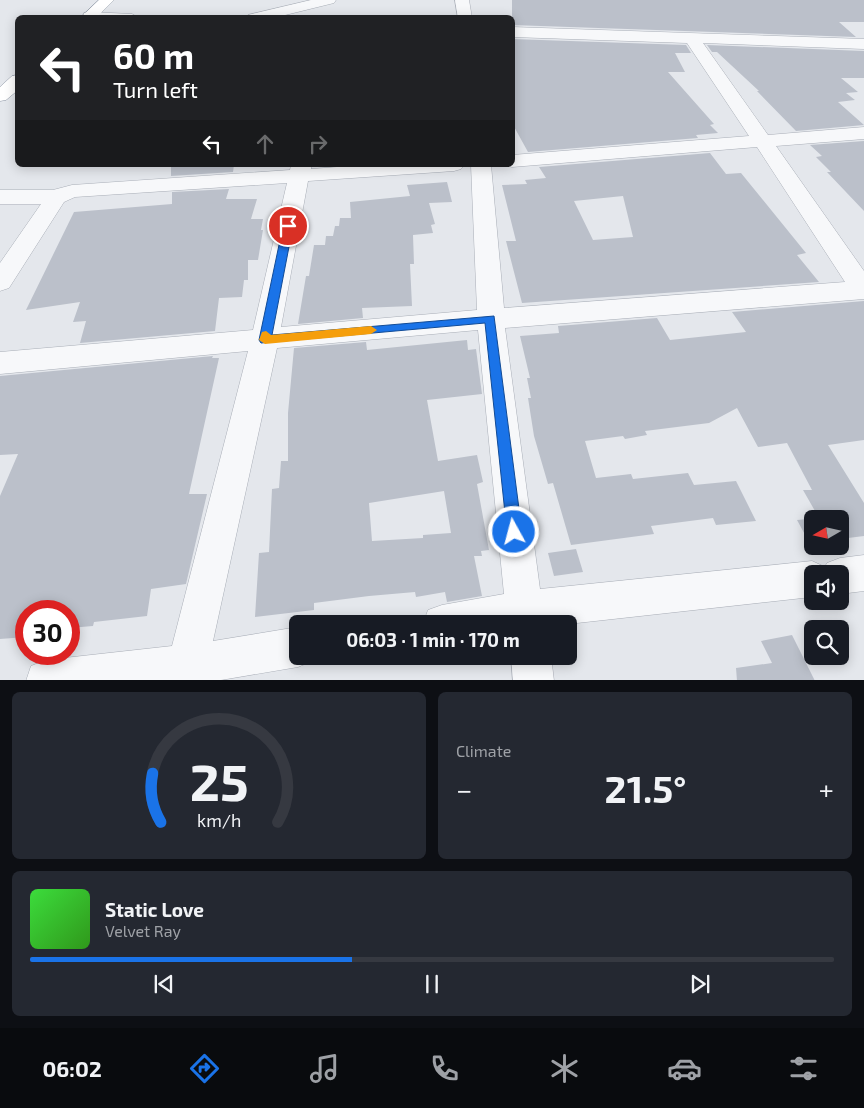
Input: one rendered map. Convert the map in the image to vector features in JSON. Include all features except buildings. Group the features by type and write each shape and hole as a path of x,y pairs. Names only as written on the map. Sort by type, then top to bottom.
{"highway":[{"path":"75,15 92,0"},
{"path":"90,15 107,0"},
{"path":"0,79 15,66"},
{"path":"0,96 15,83"}],"street":[{"path":"266,15 329,0"},
{"path":"462,0 464,15"},
{"path":"515,32 864,44"},
{"path":"0,363 490,319 701,304 864,289 692,38"},
{"path":"515,161 864,133"},
{"path":"0,197 56,197 72,191 300,170 392,167"},
{"path":"481,167 490,319 525,615"},
{"path":"185,673 265,340 300,170"},
{"path":"0,282 56,197"},
{"path":"849,575 864,573"},
{"path":"540,615 804,580"},
{"path":"46,680 185,673 289,649"},
{"path":"532,665 534,680"}],"slow traffic":[{"path":"266,335 265,340 371,330"}],"route":[{"path":"288,226 265,340 490,319 514,532"}]}
